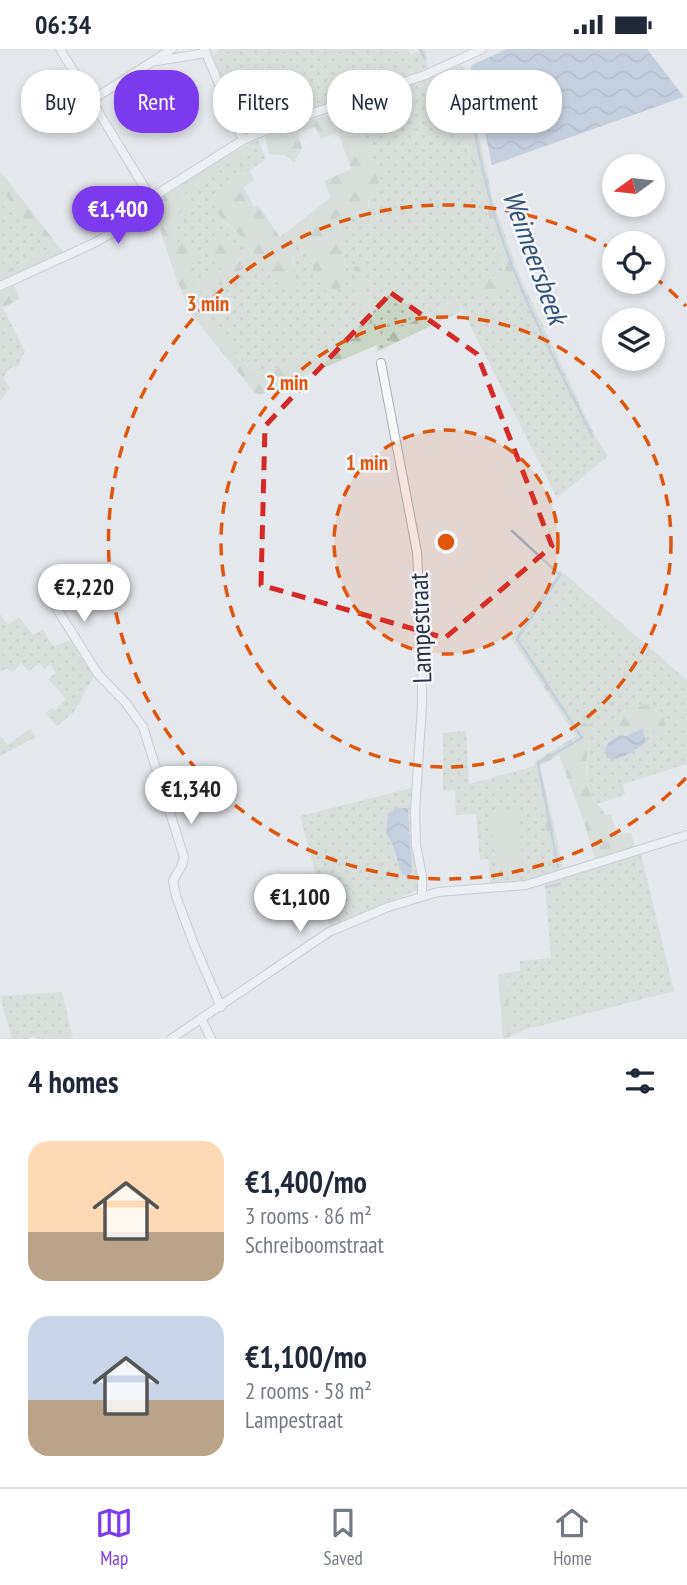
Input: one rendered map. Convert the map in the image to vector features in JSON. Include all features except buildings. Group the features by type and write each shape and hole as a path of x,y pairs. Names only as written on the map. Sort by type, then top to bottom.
{"street":[{"path":"60,49 73,70"},
{"path":"100,95 173,49"},
{"path":"0,286 114,232 151,198 243,140 278,125 425,75 482,49"},
{"path":"154,61 205,51 243,140"},
{"path":"100,113 151,198"},
{"name":"Lampestraat","path":"381,363 417,552 422,705 415,811 422,895"},
{"path":"45,590 98,674 136,714 149,740 184,857 173,881 176,896 221,1007"},
{"path":"171,1039 329,932 388,907 438,892 526,885 687,835"},
{"path":"202,1020 211,1039"}],"highlighted area":[{"path":"391,293 477,354 552,546 445,638 261,585 265,426"}],"green space":[{"path":"221,49 407,49 410,54 424,49 429,68 412,74 412,70 327,70 327,103 313,108 313,70 218,70 213,59 215,53"},
{"path":"460,65 466,70 447,70"},
{"path":"426,78 426,133 463,133 505,271 475,286 481,299 520,277 596,438 608,456 557,498 458,301 452,301 389,334 393,344 378,351 361,266 355,267 364,334 261,374 232,350 194,293 261,260 271,278 285,287 295,266 292,253 300,240 306,244 310,256 346,273 338,217 364,212 370,207 368,198 376,194 378,185 373,163 358,133 412,133 412,83"},
{"path":"327,115 327,133 336,133 321,139 313,128 313,120"},
{"path":"298,133 302,149 294,162 284,155 269,154 265,135"},
{"path":"338,133 359,133 374,161 378,184 376,194 368,198 369,210 338,218 346,273 336,292 328,293 323,288 314,271 306,244 300,240 292,253 296,277 293,284 285,287 271,278 261,260 195,293 206,315 232,351 251,369 261,374 364,334 354,267 361,265 377,345 260,395 255,393 191,314 176,278 152,204 190,177 257,139 259,142 181,195 188,205 173,220 176,242 191,242 195,246 190,270 194,285 225,267 217,261 207,246 213,238 228,241 248,255 253,254 245,240 216,211 214,203 217,194 227,184 250,171 254,180 243,187 254,207 258,205 280,237 331,197 324,181 351,169"},
{"path":"463,133 479,133 493,201 520,277 481,299 474,286 505,270"},
{"path":"259,142 266,159 221,190 223,221 250,244 253,254 248,255 228,241 217,261 226,267 193,286 185,249 183,244 176,242 173,220 188,205 181,195"},
{"path":"0,171 64,253 0,282 0,274 48,250 0,188"},
{"path":"0,188 48,250 0,274"},
{"path":"13,284 20,299 0,309 0,290"},
{"path":"453,301 458,301 462,311 393,344 388,334"},
{"path":"3,308 25,351 19,366 10,368 3,378 10,388 0,401 0,309"},
{"path":"560,570 687,680 687,686 560,579 520,642 566,715 594,729 586,766 590,794 605,815 611,814 617,835 631,833 635,847 595,860 559,755 540,766 564,871 554,873 534,762 576,736 511,638"},
{"path":"560,578 687,686 687,764 623,784 625,795 597,804 588,788 587,780 591,737 566,715 520,642","holes":["625,710 666,728 656,733 648,726 643,728 646,735 642,745 627,755 609,742 619,735 615,731 614,720"]},
{"path":"0,614 8,625 19,617 33,635 43,629 54,646 74,639 93,671 94,676 74,712 57,726 45,713 52,708 55,710 66,699 48,679 56,673 50,664 44,669 40,663 29,671 21,663 13,672 7,669 0,671"},
{"path":"658,705 667,728 656,733 648,726 624,736 616,731 613,725 618,716 626,710"},
{"path":"30,729 36,737 0,756 0,736 8,745"},
{"path":"466,731 469,784 535,766 554,873 530,881 490,885 488,859 480,860 476,814 456,815 455,790 443,791 443,733"},
{"path":"412,788 413,847 419,878 418,890 330,927 300,816","holes":["388,814 408,817 412,872 396,860 386,833"]},
{"path":"518,810 523,866 496,869 491,813"},
{"path":"641,854 674,991 524,1030 511,1036 507,973 520,971 520,961 551,958 545,884"},
{"path":"507,973 511,1036 503,1039 498,974"},
{"path":"62,992 73,1039 37,1039 35,1036 12,1039 0,996"}],"water":[{"path":"507,49 647,49 684,97 492,165 485,133 562,133 562,70 471,70 472,65"},
{"path":"643,728 646,742 623,757 607,758 605,748 609,742 619,735 626,736"},
{"path":"398,808 408,808 412,872 408,878 401,872 386,833 388,814"}],"waterway":[{"name":"Weimeersbeek","path":"420,49 425,59"},
{"name":"Weimeersbeek","path":"475,133 488,191 507,253 541,332 592,436"},
{"name":"Weimeersbeek","path":"512,531 560,575 517,639 582,738 538,763 558,867"},
{"name":"Weimeersbeek","path":"546,887 560,884"}]}
